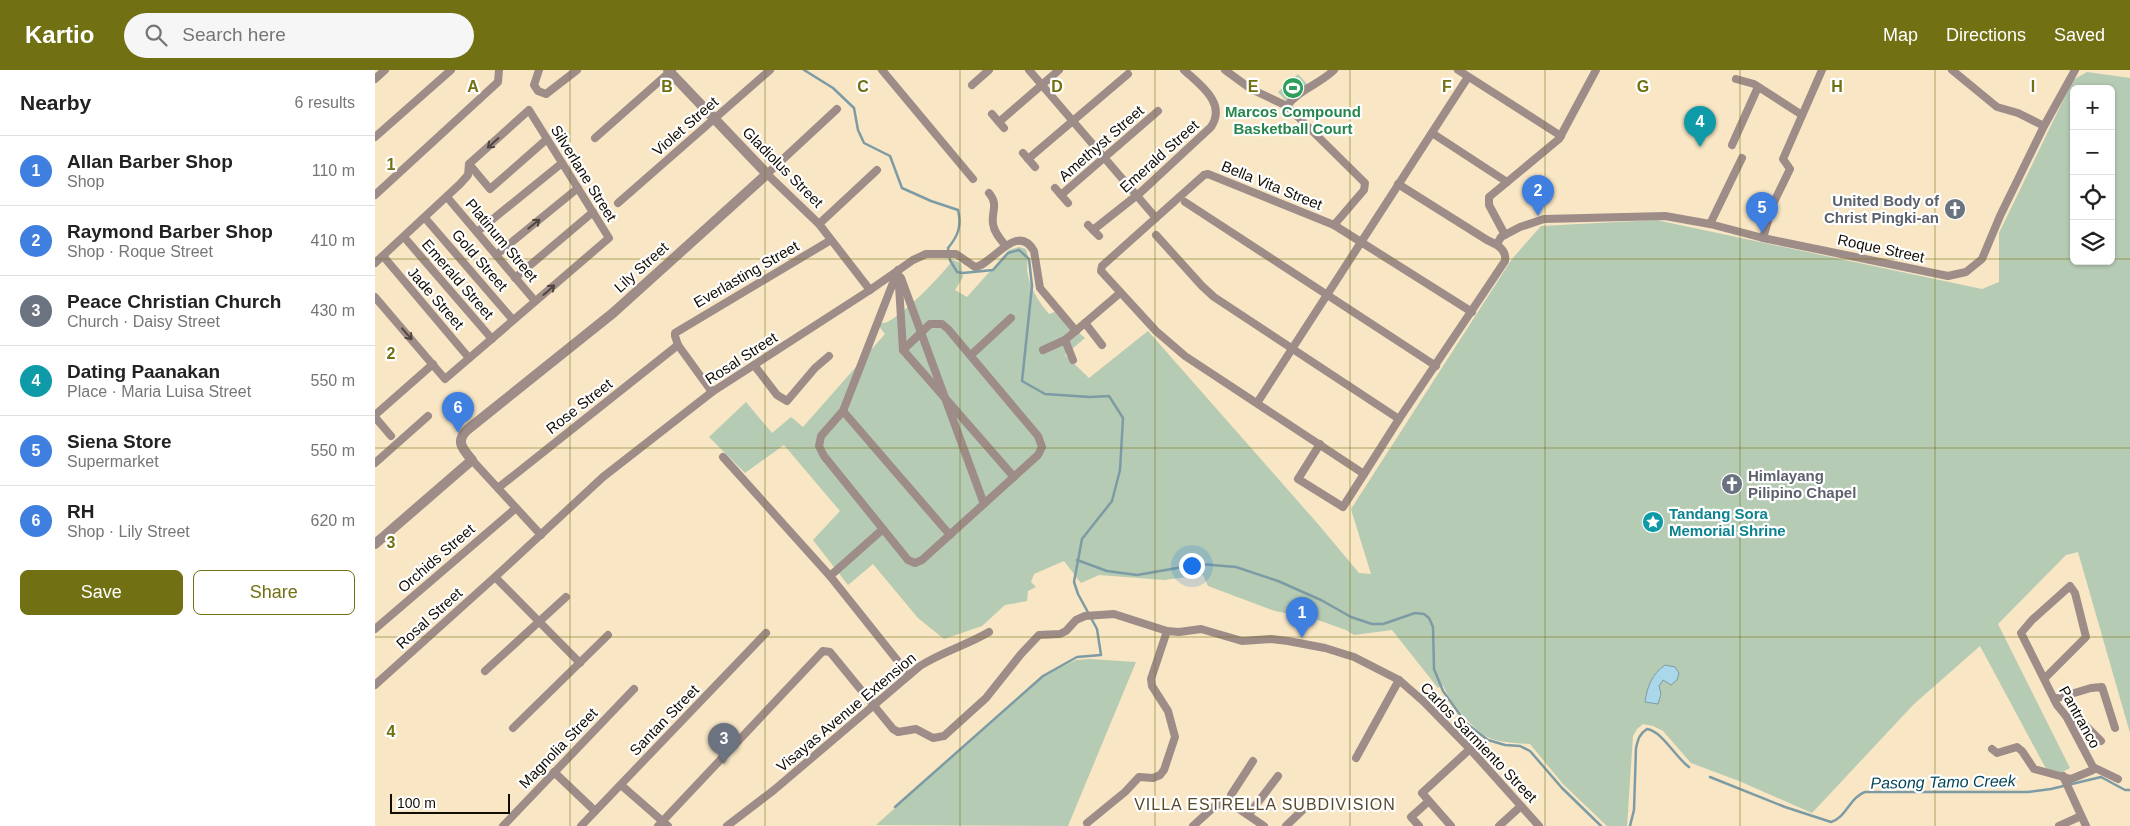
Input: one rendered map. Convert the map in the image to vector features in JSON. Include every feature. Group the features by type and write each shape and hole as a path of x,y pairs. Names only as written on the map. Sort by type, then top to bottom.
{"street":[{"path":"375,79 385,70"},
{"path":"375,137 451,70"},
{"path":"375,195 498,82 499,70"},
{"path":"539,70 534,85 537,91 546,94 577,70"},
{"name":"Violet Street","path":"617,203 770,70"},
{"path":"882,70 973,180"},
{"path":"972,84 989,70"},
{"path":"1029,70 1156,218"},
{"path":"999,122 1059,70"},
{"name":"Emerald Street","path":"1093,231 1137,195 1211,127 1215,120 1217,114 1215,102 1184,70"},
{"path":"1225,70 1251,89 1280,101 1287,106 1334,70"},
{"path":"1458,70 1561,136"},
{"path":"1497,244 1505,235 1489,205 1488,199 1561,136 1596,70"},
{"path":"1763,238 1773,204 1790,169 1783,159 1822,70"},
{"path":"1953,70 1997,107 2018,113 2044,126"},
{"name":"Roque Street","path":"1505,235 1527,224 1544,219 1651,216 1710,224 1763,238 1948,276 1966,272 1982,259 2004,208 2044,126 2075,70"},
{"path":"595,138 670,71"},
{"name":"Gladiolus Street","path":"670,71 767,174 819,224 870,290"},
{"path":"1035,167 1026,156 1073,121 1128,74"},
{"path":"1257,403 1468,76"},
{"path":"1736,79 1758,87 1802,115"},
{"path":"1732,145 1758,87"},
{"name":"Bella Vita Street","path":"1122,295 1101,271 1101,266 1206,174 1334,225 1366,185 1287,106"},
{"name":"Lily Street","path":"472,460 461,447 460,440 467,430 613,313 837,109"},
{"name":"Silverlane Street","path":"375,263 425,218 468,175 469,164 529,110 609,238 445,379 375,297"},
{"name":"Amethyst Street","path":"1061,195 1158,111"},
{"path":"992,114 1004,128"},
{"path":"1431,133 1507,182"},
{"path":"469,164 490,189 547,139"},
{"path":"1710,224 1742,158"},
{"path":"477,232 562,163"},
{"path":"819,224 877,170"},
{"path":"1320,444 1298,479 1343,507 1399,419 1505,261 1505,253 1497,244 1487,240 1398,184"},
{"path":"496,255 578,188"},
{"path":"1055,188 1067,203"},
{"path":"989,193 996,207 993,224 995,231 1005,246 1016,241 1025,242 1031,246 1036,258 1040,288 1076,331"},
{"name":"Platinum Street","path":"447,197 535,302"},
{"path":"1185,202 1436,366"},
{"path":"515,278 593,212"},
{"name":"Gold Street","path":"425,218 513,320"},
{"path":"1334,225 1472,312"},
{"path":"1156,235 1208,292 1399,419"},
{"name":"Emerald Street","path":"404,237 492,339"},
{"name":"Everlasting Street","path":"678,345 675,333 831,240"},
{"name":"Rosal Street","path":"375,685 495,578 609,471 712,392 898,270 926,254 956,254 975,268 980,267 1005,246"},
{"name":"Jade Street","path":"383,256 469,358"},
{"path":"898,270 843,411 821,436 819,446 820,451 908,560 915,564 922,560 1038,456 1042,447 1041,441 971,355 942,324 936,323 924,329 903,350"},
{"path":"898,270 903,350 1014,477"},
{"path":"898,270 985,504"},
{"path":"1043,350 1065,340 1122,295 1169,344 1364,474"},
{"path":"971,355 1011,318"},
{"path":"1085,323 1101,345"},
{"path":"1065,340 1073,360"},
{"path":"678,345 712,392"},
{"name":"Rose Street","path":"498,488 678,345"},
{"path":"754,366 777,395 787,401 815,368 829,356"},
{"path":"391,436 375,416 433,364"},
{"path":"843,411 950,535"},
{"path":"375,463 428,416"},
{"path":"723,457 830,576 909,674"},
{"path":"375,544 472,460 541,535"},
{"name":"Orchids Street","path":"375,629 516,508"},
{"path":"830,576 883,529"},
{"path":"495,578 580,663"},
{"name":"Pantranco","path":"1992,749 1997,753 2017,747 2022,751 2034,769 2071,779 2091,772 2093,767 2054,699 2044,679 2021,633 2070,586 2075,593 2086,637 2044,679"},
{"path":"485,671 566,596"},
{"name":"Carlos Sarmiento Street","path":"874,707 893,729 898,732 916,729 933,738 945,736 986,698 1039,635 1059,634 1077,620 1085,616 1099,614 1114,614 1131,618 1167,631 1179,632 1201,629 1242,641 1271,639 1325,648 1354,657 1399,680 1423,701 1470,749 1539,826"},
{"path":"1087,823 1125,792 1139,777 1153,778 1160,775 1164,770 1175,733 1168,711 1152,686 1151,679 1167,631"},
{"name":"Visayas Avenue Extension","path":"727,826 874,707 909,674 941,654 969,643 989,632"},
{"name":"Santan Street","path":"581,826 766,633"},
{"path":"513,728 608,636"},
{"path":"621,785 663,824 817,656 827,650 874,707"},
{"path":"1356,758 1399,680"},
{"path":"2054,699 2091,688 2102,687 2115,728"},
{"name":"Magnolia Street","path":"503,826 634,689"},
{"path":"2065,716 2085,725 2101,741"},
{"path":"1451,826 1422,793 1470,749"},
{"path":"1253,761 1231,795 1231,801 1233,805 1249,814 1264,826"},
{"path":"2093,767 2118,779"},
{"path":"554,772 595,811"},
{"path":"1249,814 1278,776"},
{"path":"2063,776 2085,826"},
{"path":"1193,826 1215,806 1231,801"},
{"path":"1419,826 1411,817 1429,801"},
{"path":"1286,826 1311,802"},
{"path":"1499,826 1521,806"},
{"path":"2059,826 2081,816"}],"green space":[{"path":"2087,72 2130,78 2130,733 2078,552 2066,555 1998,624 2070,768 2051,778 1980,646 1914,704 1812,813 1739,781 1691,763 1663,731 1643,724 1633,736 1627,826 1607,826 1563,784 1530,744 1492,739 1478,731 1456,707 1443,685 1438,688 1392,630 1354,635 1346,630 1315,619 1275,611 1208,586 1203,575 1164,580 1099,575 1081,583 1064,561 1034,574 1031,582 1036,587 1028,591 1027,601 1005,605 982,626 944,639 918,618 873,564 848,585 813,540 840,511 784,445 745,473 709,437 746,402 772,433 791,417 803,427 885,334 877,324 888,322 896,317 932,284 953,260 961,263 963,277 955,290 967,297 1009,250 1019,247 1026,249 1028,276 1041,304 1049,314 1055,312 1085,338 1065,355 1089,378 1148,331 1359,573 1371,574 1351,509 1512,259 1541,226 1656,220 1982,289 1999,282 1999,233 2070,86 2070,265 2115,265 2115,85 2071,85 2073,80"},
{"name":"Marcos Compound Basketball Court","path":"1298,74 1307,84 1287,102 1278,92"},
{"path":"1076,660 1136,662 1068,826 876,825 1043,676"}],"water":[{"path":"1665,665 1675,667 1679,673 1677,680 1671,685 1663,680 1659,686 1661,694 1658,704 1645,702 1651,681"}],"waterway":[{"name":"Pasong Tamo Creek","path":"804,70 833,88 854,108 858,130 864,143 890,156 902,188 958,210 960,221 958,230 948,248 950,260 957,272 993,270 1008,253 1019,250 1029,259 1032,286 1022,381 1045,394 1090,397 1109,396 1123,418 1120,470 1112,501 1082,539 1074,582 1078,594 1097,629 1101,655 1077,657 1043,676 895,807"},
{"name":"Pasong Tamo Creek","path":"1077,560 1107,571 1137,575 1200,564 1236,567 1278,581 1321,600 1351,617 1372,624 1383,624 1415,613 1424,614 1429,618 1433,627 1434,669 1443,691 1466,723 1488,740 1505,745 1520,746 1530,751 1562,788 1601,826"},
{"name":"Pasong Tamo Creek","path":"1630,826 1634,810 1636,748 1642,733 1647,729 1653,731 1689,767"},
{"name":"Pasong Tamo Creek","path":"1710,777 1785,807 1831,822 1841,816 1855,798 1865,792 2028,792 2051,789 2101,777 2125,790 2130,790"}],"place":[{"name":"Marcos Compound Basketball Court","path":"1293,88"},
{"name":"Dating Paanakan","path":"1700,147"},
{"name":"United Body of Christ Pingki-an","path":"1955,209"},
{"name":"Raymond Barber Shop","path":"1538,216"},
{"name":"Siena Store","path":"1762,233"},
{"name":"RH","path":"458,433"},
{"name":"Himlayang Pilipino Chapel","path":"1732,484"},
{"name":"Tandang Sora Memorial Shrine","path":"1653,522"},
{"name":"Allan Barber Shop","path":"1302,638"},
{"name":"Peace Christian Church","path":"724,764"}],"district":[{"name":"VILLA ESTRELLA SUBDIVISION","path":"1265,804"}]}
